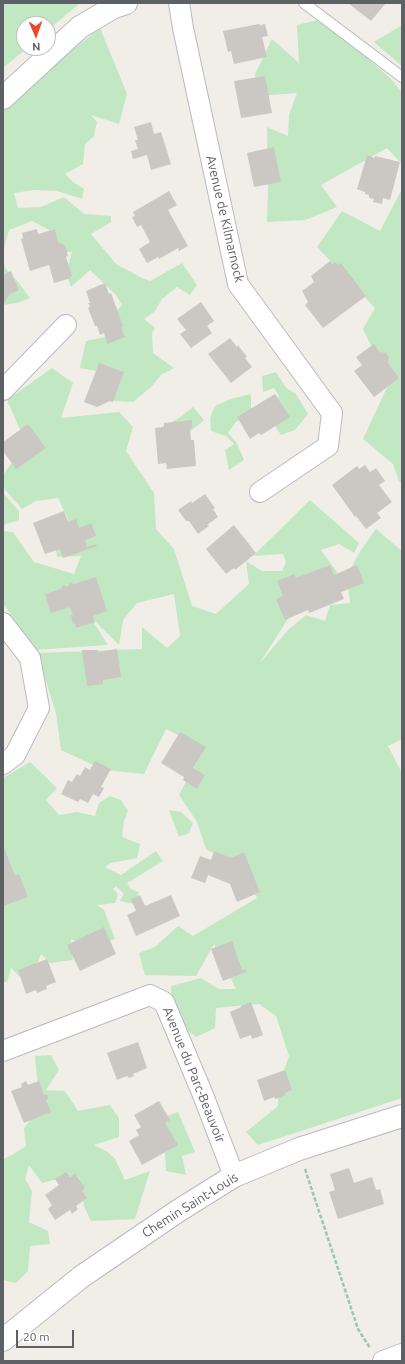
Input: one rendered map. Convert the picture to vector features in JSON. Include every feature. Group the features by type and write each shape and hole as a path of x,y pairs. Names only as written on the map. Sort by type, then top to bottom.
{"street":[{"path":"3,98 80,26 114,7 126,3"},
{"name":"Avenue de Kilmarnock","path":"179,3 183,28 238,284 332,413 328,446 260,492"},
{"path":"3,390 66,325"},
{"path":"3,623 30,658 39,708 15,755 3,764"},
{"name":"Avenue du Parc-Beauvoir","path":"3,1051 150,995 164,1002 203,1095 234,1176"},
{"name":"Chemin Saint-Louis","path":"3,1340 81,1278 178,1211 234,1176 299,1149 402,1116"},
{"path":"376,1354 402,1354"}],"lane":[{"path":"304,3 402,77"}],"path":[{"path":"299,1149 358,1328 376,1354"}],"green space":[{"path":"3,3 80,3 56,23 56,16 16,16 16,56 17,56 3,68"},
{"path":"318,20 346,39 390,78 402,92 402,164 387,148 321,185 337,207 305,220 267,222 267,127 288,136 289,115 297,93 258,96 255,74 272,39 299,63 297,25"},
{"path":"402,25 402,66 374,42"},
{"path":"100,28 127,94 119,124 91,115 97,122 94,136 85,144 83,164 65,174 73,182 84,189 82,199 57,191 34,190 14,193 18,208 41,207 64,197 84,214 111,216 111,222 91,234 116,264 150,281 182,263 197,285 190,295 177,287 162,299 155,311 144,319 155,328 152,333 153,353 174,368 161,375 151,387 133,402 114,401 114,384 97,371 80,368 86,341 110,336 109,319 122,305 116,295 90,270 71,287 66,273 72,252 54,252 53,232 32,221 9,230 3,250 3,112 35,79"},
{"path":"402,189 402,483 399,481 393,464 363,439 389,383 363,329 375,308 317,247 342,211 380,231"},
{"path":"3,259 5,268 30,298 17,303 3,305"},
{"path":"52,368 73,383 61,418 119,412 133,427 126,451 154,493 156,529 174,549 192,606 216,614 249,584 246,561 262,571 282,571 286,562 283,554 253,556 310,500 359,543 354,553 339,544 321,550 342,579 297,605 259,664 288,630 306,615 325,621 330,605 350,603 347,575 361,550 376,529 402,551 402,739 388,746 402,773 402,1098 258,1145 246,1132 278,1106 278,1089 289,1056 276,1016 259,1004 216,1008 215,1028 196,1037 173,1019 171,986 201,978 219,989 236,989 214,944 196,976 145,975 139,953 155,947 178,926 193,936 257,898 241,868 206,849 197,822 179,795 204,748 166,729 144,774 104,770 61,750 56,713 37,653 142,649 142,627 167,648 180,636 174,594 137,603 123,620 119,645 89,615 108,645 35,650 3,603 3,531 13,532 34,562 74,574 81,556 57,557 54,536 68,519 58,498 36,501 22,509 3,487 3,475 26,443 7,400"},
{"path":"276,372 286,388 296,394 308,414 295,430 281,435 266,411 279,396 274,388 263,392 262,376"},
{"path":"251,394 251,411 236,422 228,433 237,443 244,460 229,470 225,450 234,444 226,436 211,431 210,418 215,406 231,399"},
{"path":"193,407 204,420 186,435 160,428 179,418"},
{"path":"3,493 19,511 19,520 3,525"},
{"path":"30,762 57,788 46,800 59,815 77,812 95,816 99,803 110,796 121,800 128,811 124,821 122,837 140,844 137,858 111,863 105,867 121,875 156,851 163,861 127,883 131,889 139,892 134,904 120,901 124,894 116,886 113,889 118,894 115,903 97,905 104,910 115,939 88,948 71,939 73,960 50,963 41,954 35,970 21,978 11,968 7,982 3,982 3,778"},
{"path":"169,810 181,812 193,823 189,833 179,837"},
{"path":"51,1055 59,1070 46,1090 65,1091 78,1111 110,1105 119,1118 119,1137 94,1145 108,1152 115,1159 125,1180 150,1171 135,1219 91,1221 84,1206 79,1177 69,1176 42,1183 29,1165 25,1179 32,1191 29,1222 48,1231 50,1244 30,1246 28,1271 16,1283 3,1280 3,1159 26,1146 24,1128 34,1116 38,1087 35,1056"},
{"path":"178,1112 195,1152 182,1156 186,1175 166,1171 165,1154 156,1121"}],"building":[{"path":"348,3 386,3 371,21"},
{"path":"265,24 268,36 262,37 267,57 234,64 231,51 228,52 223,31"},
{"path":"265,76 272,113 241,118 234,81"},
{"path":"151,122 154,134 161,132 171,164 151,170 147,155 133,159 131,151 138,149 135,140 138,140 134,127"},
{"path":"274,147 281,182 254,187 247,153"},
{"path":"367,155 375,158 375,156 400,162 390,200 383,198 382,204 373,202 374,199 369,198 369,195 365,194 365,192 357,189"},
{"path":"169,191 177,205 168,210 188,246 179,251 178,248 159,259 158,257 147,263 139,249 150,242 141,225 137,227 132,217 135,216 133,212"},
{"path":"37,229 38,234 55,229 58,242 65,245 68,256 66,257 72,276 70,277 71,278 54,283 49,265 30,271 21,239 23,238 22,233"},
{"path":"330,261 333,264 335,262 338,265 341,263 366,296 323,328 305,305 308,302 302,291 314,282 311,276"},
{"path":"11,271 19,290 10,294 3,305 3,275"},
{"path":"105,283 109,294 111,293 123,326 121,327 125,337 107,344 104,333 100,335 97,326 95,326 88,308 90,307 88,303 90,303 86,291"},
{"path":"201,302 214,321 207,326 212,333 191,348 180,334 186,330 177,319"},
{"path":"230,338 237,347 238,345 252,367 231,383 208,354"},
{"path":"374,344 380,353 386,353 389,357 388,363 399,378 374,397 354,371 362,365 356,357"},
{"path":"99,363 124,372 113,402 110,401 97,407 84,402"},
{"path":"275,394 290,417 261,435 259,433 250,439 237,417"},
{"path":"192,420 192,428 190,428 191,440 194,440 196,466 167,469 166,463 158,464 155,428 164,427 164,423"},
{"path":"28,424 46,448 16,469 3,451 3,442"},
{"path":"365,465 370,472 376,468 385,481 379,485 392,502 377,513 381,518 366,529 356,516 355,517 332,485 357,466 359,469"},
{"path":"205,494 215,508 213,509 218,517 198,534 189,521 186,521 178,510"},
{"path":"64,511 68,522 76,519 79,528 91,523 96,536 85,540 87,547 96,544 97,546 63,558 60,549 45,554 33,523"},
{"path":"234,525 256,553 235,570 234,568 226,574 206,549"},
{"path":"330,565 334,575 357,565 364,583 341,592 344,599 309,613 308,610 285,620 276,599 283,596 277,581 294,574 296,578"},
{"path":"96,577 107,611 93,616 95,622 76,628 75,623 73,624 71,615 73,615 70,607 51,613 45,594 61,589 63,585 68,587 70,583 74,584"},
{"path":"117,649 121,677 103,680 103,684 87,686 82,650 98,650 98,652"},
{"path":"180,732 206,747 193,768 205,775 197,789 183,780 184,777 161,763"},
{"path":"95,761 111,769 101,787 104,788 99,797 93,794 88,803 80,799 78,802 61,794 68,780 72,782 77,774 80,776 85,767 90,770"},
{"path":"3,845 15,876 19,874 28,897 3,906"},
{"path":"214,851 231,858 244,852 260,892 237,902 230,884 208,875 205,883 191,878 200,856 211,860"},
{"path":"140,895 145,906 171,895 180,916 136,936 127,915 136,911 131,899"},
{"path":"104,927 116,954 80,971 67,945"},
{"path":"232,941 242,970 245,969 246,972 223,981 211,949"},
{"path":"47,959 56,982 46,986 47,989 37,993 36,990 26,994 18,970"},
{"path":"251,1002 263,1035 252,1039 251,1035 240,1039 230,1012"},
{"path":"138,1042 147,1068 133,1074 134,1076 129,1078 127,1076 117,1080 107,1053"},
{"path":"285,1070 292,1090 285,1093 286,1095 275,1099 274,1097 264,1101 257,1080"},
{"path":"26,1081 28,1085 39,1081 44,1095 47,1094 48,1099 46,1100 51,1112 24,1123 11,1091 22,1087 21,1084"},
{"path":"159,1101 170,1120 165,1123 178,1145 142,1165 129,1141 139,1135 136,1130 141,1127 134,1115"},
{"path":"349,1168 354,1183 372,1177 376,1190 380,1189 384,1204 338,1219 329,1192 335,1190 330,1174"},
{"path":"66,1172 70,1177 75,1173 85,1188 82,1191 87,1198 76,1206 78,1209 72,1214 70,1210 55,1220 48,1209 52,1205 45,1195 59,1185 55,1179"}]}
